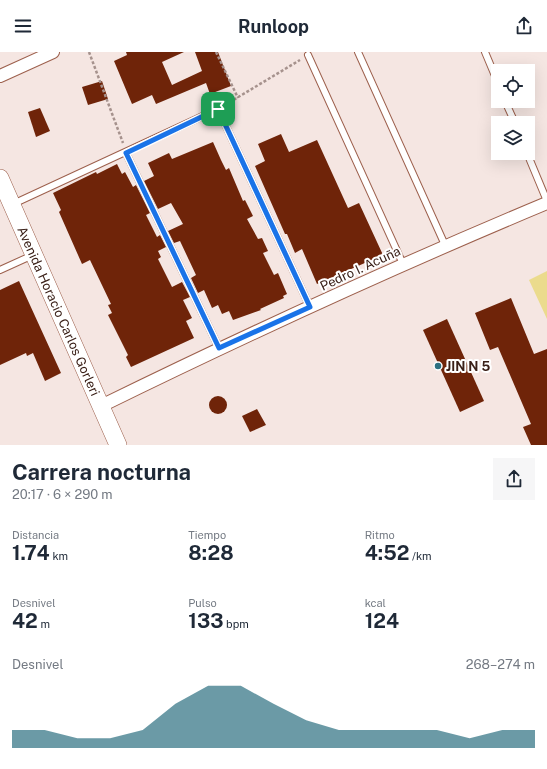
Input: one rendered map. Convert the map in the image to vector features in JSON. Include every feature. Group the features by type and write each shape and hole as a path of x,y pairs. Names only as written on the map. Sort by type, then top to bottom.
{"main road":[{"name":"Avenida Horacio Carlos Gorleri","path":"0,178 118,445"}],"street":[{"path":"0,76 53,52"},
{"name":"Pedro I. Acuña","path":"101,406 219,348 445,245 547,202"}],"lane":[{"path":"358,52 445,245"},
{"path":"485,52 491,66"},
{"path":"308,55 403,264"},
{"path":"12,205 218,109 310,307"},
{"path":"126,153 219,348"},
{"path":"530,160 547,202"},
{"path":"0,270 34,255"}],"path":[{"path":"89,52 126,153"},
{"path":"216,52 238,98"},
{"path":"218,109 308,55"}],"shaded area":[{"path":"547,271 547,319 529,280"}],"building":[{"path":"126,52 184,52 162,62 172,85 202,71 195,52 218,52 231,86 210,94 206,83 156,104 152,95 132,104 114,61 127,55"},
{"path":"102,81 108,99 88,105 82,87"},
{"path":"40,108 50,131 36,137 28,112"},
{"path":"281,134 289,152 317,140 348,208 359,203 383,255 317,284 302,249 295,253 287,234 285,234 255,166 265,161 258,144"},
{"path":"213,142 226,170 229,168 243,201 245,200 253,216 247,219 258,239 262,238 268,251 263,253 274,275 278,273 287,294 283,296 284,298 260,309 261,310 233,320 229,311 222,314 218,305 212,308 204,290 198,293 191,278 196,275 180,241 174,243 168,231 183,224 171,203 158,209 144,181 154,176 148,163 169,153 172,159"},
{"path":"117,164 122,174 125,172 133,187 136,185 150,213 146,215 157,237 160,235 166,247 158,251 161,257 158,259 172,287 182,282 190,297 183,300 192,318 186,321 194,338 131,367 126,357 128,355 108,315 112,313 108,305 111,304 90,260 82,264 59,212 61,210 53,193 96,172 97,174"},
{"path":"19,281 61,373 45,381 33,353 27,356 26,353 0,365 0,290"},
{"path":"511,298 534,354 547,349 547,445 531,445 523,427 531,424 498,347 490,350 475,313"},
{"path":"447,319 484,401 460,412 423,330"},
{"path":"218,396 224,399 227,405 224,411 218,414 212,411 209,405 212,399"},
{"path":"257,409 266,425 250,432 242,416"}],"place":[{"name":"JIN N 5","path":"438,366"}],"route":[{"path":"218,109 310,307 219,348 126,153 218,109"}]}
